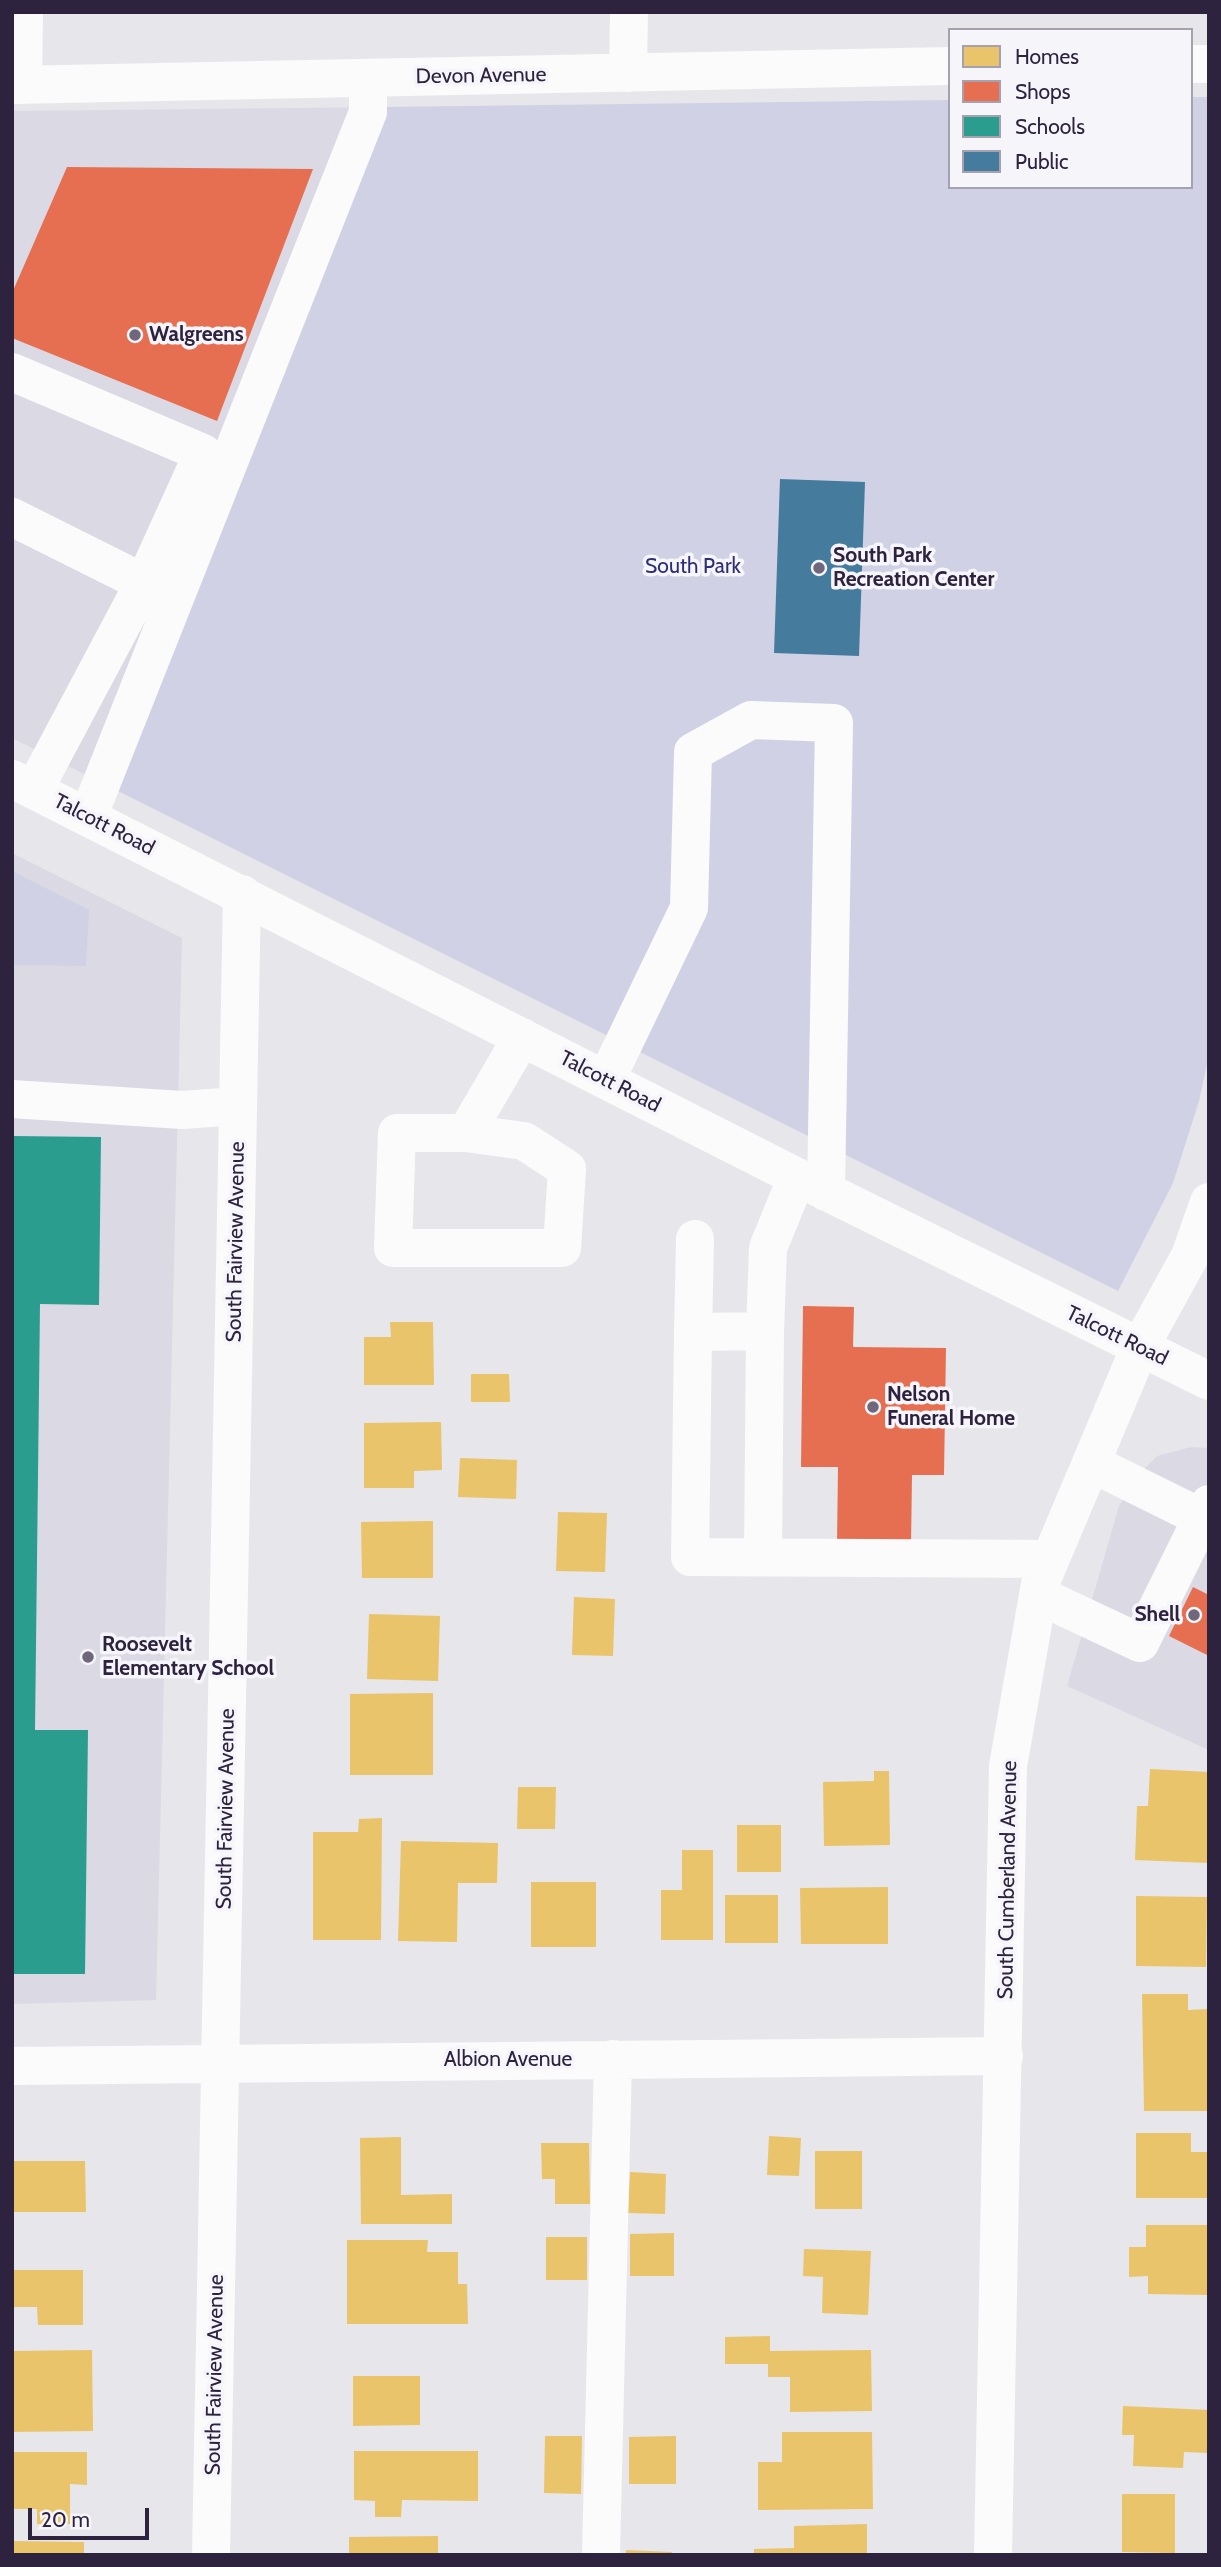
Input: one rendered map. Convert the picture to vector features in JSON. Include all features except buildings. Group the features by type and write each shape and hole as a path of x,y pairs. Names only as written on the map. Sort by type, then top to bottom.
{"street":[{"path":"18,85 24,12"},
{"path":"628,73 629,12"},
{"name":"Devon Avenue","path":"18,85 948,66"},
{"path":"88,817 368,112 368,78"},
{"path":"12,360 91,377 184,416 203,453"},
{"path":"12,372 203,453"},
{"path":"23,785 144,583 203,453"},
{"path":"12,517 144,583"},
{"path":"606,1080 689,908 693,752 751,720 834,723 812,1185 768,1248 763,1557"},
{"name":"Talcott Road","path":"23,785 812,1185 1209,1381"},
{"name":"South Fairview Avenue","path":"211,2555 242,894"},
{"path":"466,1133 522,1037"},
{"path":"12,1099 182,1110 238,1106"},
{"path":"397,1133 466,1133 524,1141 567,1169 562,1248 393,1248 397,1133"},
{"name":"South Cumberland Avenue","path":"993,2555 1008,1766 1044,1577 1140,1347 1190,1256 1209,1202"},
{"path":"695,1239 690,1557 763,1557 1044,1577 1140,1643 1196,1562 1205,1511 1091,1463"},
{"path":"693,1332 765,1331"},
{"name":"Albion Avenue","path":"12,2066 1004,2056"},
{"path":"601,2555 613,2059"}],"shaded area":[{"path":"383,107 110,787 12,738 12,111"},
{"name":"Roosevelt Elementary School","path":"12,853 182,938 156,2000 12,2004"},
{"path":"1191,1447 1209,1448 1209,1750 1067,1686 1119,1506 1137,1476 1157,1456"}],"green space":[{"name":"South Park","path":"1193,97 1209,97 1209,1055 1199,1101 1173,1183 1118,1291 110,787 383,107 948,100 948,189 1193,189"},
{"path":"12,871 89,910 86,966 12,965"}],"place":[{"name":"Walgreens","path":"135,335"},
{"name":"South Park Recreation Center","path":"819,568"},
{"name":"Nelson Funeral Home","path":"873,1407"},
{"name":"Shell","path":"1194,1615"},
{"name":"Roosevelt Elementary School","path":"88,1657"}]}
